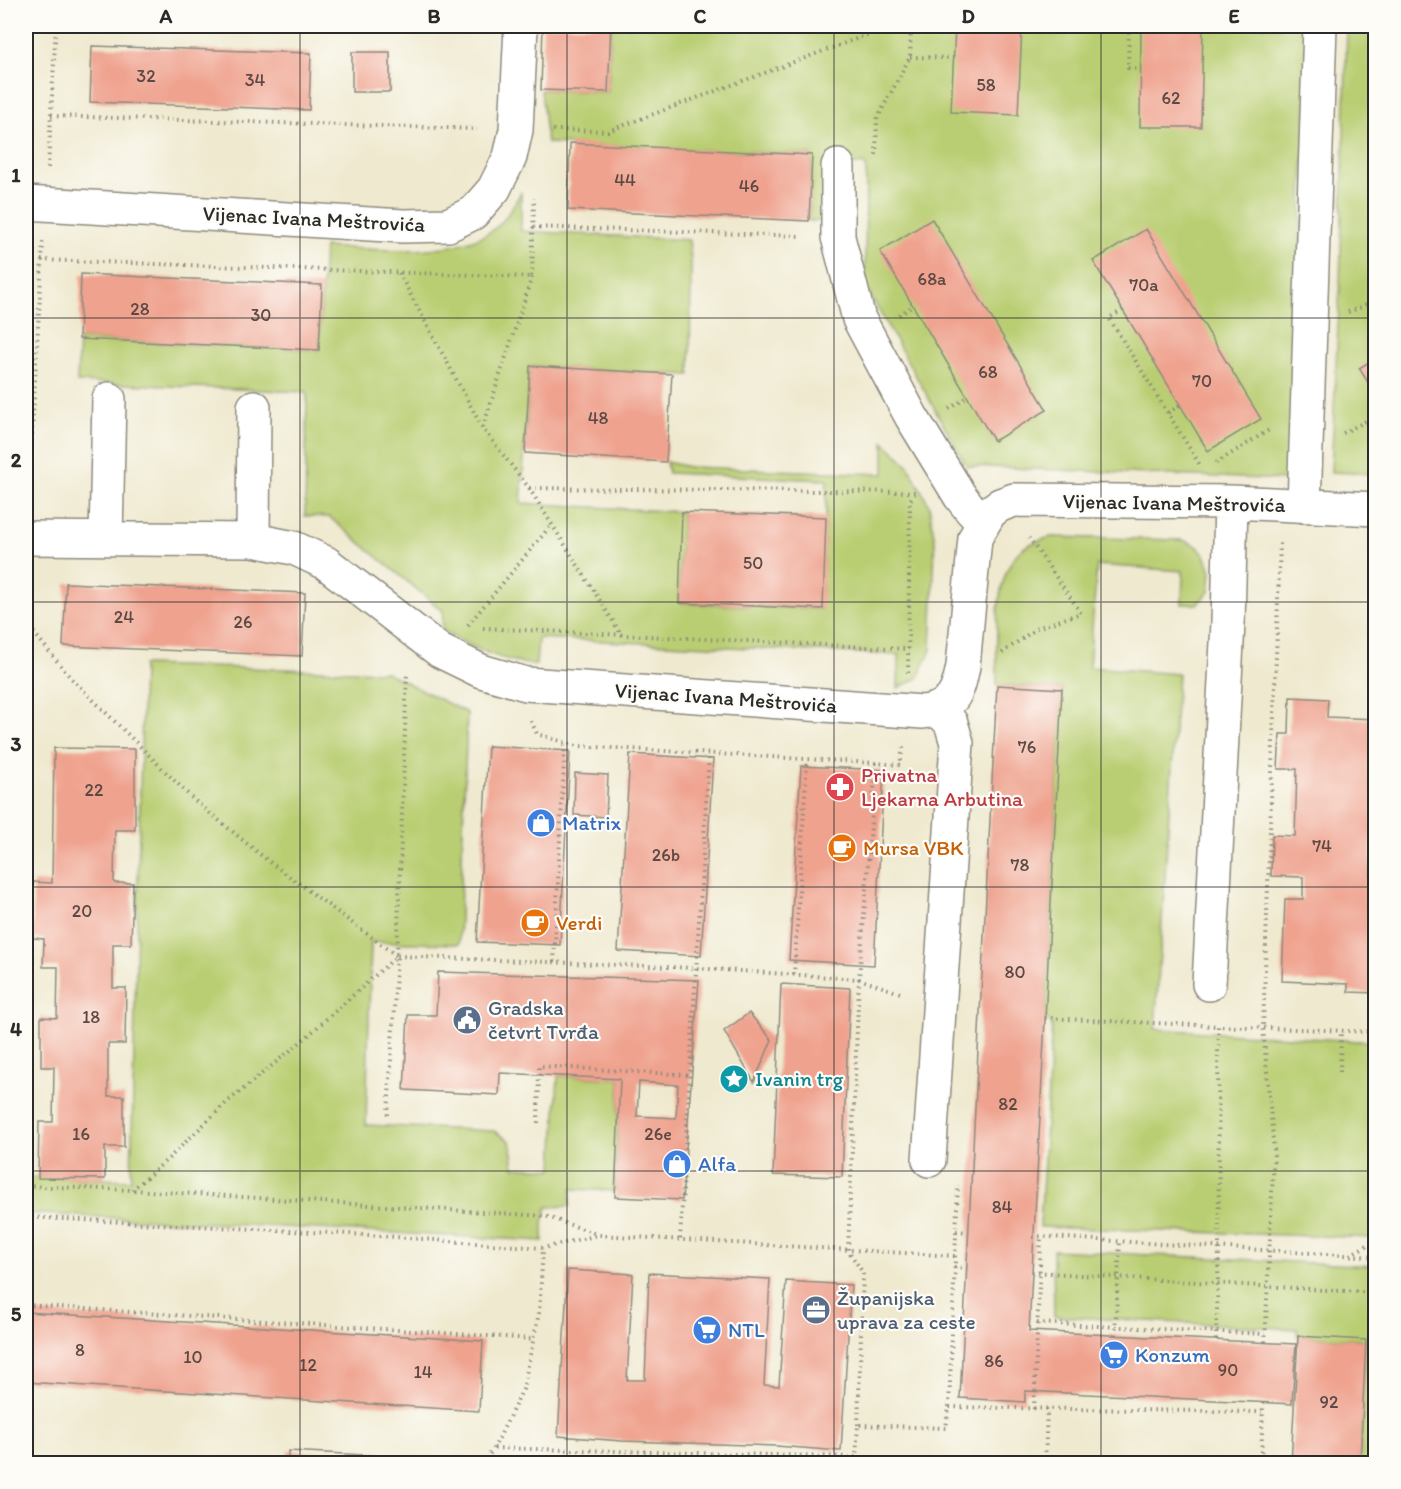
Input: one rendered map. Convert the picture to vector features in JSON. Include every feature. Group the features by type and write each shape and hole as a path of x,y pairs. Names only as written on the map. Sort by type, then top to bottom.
{"street":[{"name":"Vijenac Ivana Meštrovića","path":"36,204 403,226 448,225 473,213 494,189 510,157 516,130 521,26"},
{"name":"Vijenac Ivana Meštrovića","path":"1304,506 1320,26"},
{"path":"838,166 838,237 859,319 910,416 960,496 983,522 975,538 963,666 959,686 950,700 923,711"},
{"path":"106,538 109,399"},
{"path":"253,540 254,407"},
{"name":"Vijenac Ivana Meštrovića","path":"983,522 990,512 1014,500 1231,502 1376,509"},
{"path":"1209,984 1228,623 1231,502"},
{"name":"Vijenac Ivana Meštrovića","path":"26,538 253,540 294,548 326,563 440,651 481,671 526,684 923,711"},
{"path":"923,711 951,723 957,743 929,1160"}],"path":[{"path":"28,502 36,204 56,26"},
{"path":"875,166 878,118 910,57 911,26"},
{"path":"1128,26 1128,68 1141,69"},
{"path":"910,57 954,58"},
{"path":"533,227 838,237"},
{"path":"399,273 483,429 529,488 621,634"},
{"path":"483,429 532,277"},
{"path":"894,318 913,306"},
{"path":"1123,310 1109,318 1204,471"},
{"path":"946,411 968,397"},
{"path":"1168,413 1180,405"},
{"path":"494,1448 856,1457 863,1273 848,1250 859,979 876,763 900,765 923,711 909,649 910,500 916,492 529,488"},
{"path":"552,524 465,628 909,649"},
{"path":"1020,541 1037,533"},
{"path":"1230,536 1280,536 1263,1028 1274,1150 1265,1342"},
{"path":"999,656 1008,647 1037,628 1081,613 1029,537"},
{"path":"26,623 70,677 193,799 267,860 397,956 695,968 859,979"},
{"path":"388,1115 397,956 407,667"},
{"path":"554,962 565,742"},
{"path":"680,1239 710,754"},
{"path":"794,975 807,760"},
{"path":"132,1190 226,1103 302,1041 397,956"},
{"path":"1046,1018 1376,1032"},
{"path":"1216,1340 1219,1247 1218,1026"},
{"path":"1340,1072 1341,1030"},
{"path":"538,1124 539,1066 689,1075"},
{"path":"858,1425 946,1428 949,1407 958,1182"},
{"path":"26,1186 132,1190 545,1216 599,1235"},
{"path":"26,1217 368,1235 543,1248 599,1235 955,1256"},
{"path":"956,1231 969,1232"},
{"path":"1033,1236 1376,1257"},
{"path":"1034,1409 1041,1236"},
{"path":"1350,1255 1376,1240"},
{"path":"1115,1335 1120,1241"},
{"path":"483,1464 494,1448 522,1389 539,1312 543,1248"},
{"path":"954,1267 966,1268"},
{"path":"1032,1272 1376,1293"},
{"path":"26,1305 533,1339"},
{"path":"1037,1323 1265,1334"},
{"path":"1261,1464 1263,1402"},
{"path":"949,1407 1262,1412"},
{"path":"1045,1464 1047,1408"}],"green space":[{"path":"611,26 1310,26 1290,456 1286,480 967,466 865,286 866,165 830,161 827,221 809,221 812,155 547,143 541,90 608,92"},
{"path":"1347,26 1375,26 1375,474 1331,472 1340,285"},
{"path":"521,193 521,231 689,240 691,260 690,375 530,366 521,503 682,512 679,603 822,609 827,480 668,473 666,462 689,467 884,474 884,442 908,465 929,505 935,542 931,650 918,678 898,688 899,655 538,638 536,665 499,657 442,631 443,611 329,517 305,516 307,392 77,382 79,339 319,350 324,247 416,250 464,243 484,235 500,224"},
{"path":"1051,537 1183,540 1197,546 1206,557 1211,572 1209,592 1197,604 1182,604 1183,571 1097,565 1089,667 1178,674 1155,1029 1375,1042 1375,1238 1040,1227 1052,1024 1045,1018 1062,689 997,685 997,633 1000,594 1011,562 1024,548"},
{"path":"143,665 386,672 467,713 459,944 371,942 366,1125 494,1131 510,1141 514,1167 553,1169 558,1076 620,1079 615,1191 571,1189 570,1206 547,1207 543,1222 543,1241 26,1213 26,1177 131,1180"},
{"path":"1053,1250 1375,1266 1375,1463 1360,1463 1366,1340 1298,1336 1297,1329 1054,1316"}],"building":[{"path":"543,26 611,26 608,92 541,90"},
{"path":"955,26 1022,26 1018,115 951,112"},
{"path":"1141,26 1203,26 1201,127 1140,127"},
{"path":"92,46 311,53 309,110 90,102"},
{"path":"352,52 390,52 390,92 352,92"},
{"path":"570,143 812,155 809,221 568,210"},
{"path":"932,219 1047,410 994,441 880,251"},
{"path":"1146,229 1261,419 1208,451 1093,261"},
{"path":"81,274 322,285 319,350 79,339"},
{"path":"1376,358 1376,395 1359,368"},
{"path":"530,366 672,374 666,462 525,453"},
{"path":"682,512 826,517 823,609 679,603"},
{"path":"66,583 305,593 302,656 63,646"},
{"path":"997,685 1062,689 1029,1331 1296,1344 1292,1404 1025,1391 1025,1402 960,1398"},
{"path":"1290,697 1328,699 1327,717 1376,719 1369,931 1376,931 1376,959 1373,958 1373,975 1376,975 1376,993 1348,992 1348,984 1282,981 1285,899 1303,899 1303,877 1271,876 1272,835 1295,836 1297,769 1278,769 1280,734 1289,734"},
{"path":"488,746 570,751 560,945 477,942"},
{"path":"54,748 135,749 135,830 115,830 114,883 133,883 131,944 113,944 113,988 126,988 125,1044 108,1044 108,1096 124,1096 124,1147 105,1147 105,1179 38,1178 39,1122 53,1122 54,1067 41,1067 41,1017 57,1018 58,967 43,967 44,939 33,938 33,882 52,883"},
{"path":"630,754 713,759 701,956 618,951"},
{"path":"801,766 884,770 874,965 789,960"},
{"path":"575,773 608,775 606,817 574,815"},
{"path":"438,972 699,980 682,1200 615,1197 620,1079 500,1073 499,1095 404,1090 408,1015 436,1015","holes":["639,1082 678,1085 676,1118 637,1116"]},
{"path":"781,984 850,988 842,1177 773,1175"},
{"path":"749,1013 772,1040 754,1082 724,1031"},
{"path":"568,1270 633,1274 627,1380 645,1380 649,1273 770,1279 764,1385 779,1386 786,1281 851,1285 841,1451 558,1436"},
{"path":"26,1312 483,1341 479,1411 26,1382"},
{"path":"1298,1336 1366,1340 1360,1464 1291,1464"},
{"path":"288,1451 421,1458 420,1464 288,1464"}],"place":[{"name":"Privatna Ljekarna Arbutina","path":"840,787"},
{"name":"Matrix","path":"541,823"},
{"name":"Mursa VBK","path":"842,848"},
{"name":"Verdi","path":"535,923"},
{"name":"Gradska četvrt Tvrđa","path":"467,1020"},
{"name":"Ivanin trg","path":"734,1079"},
{"name":"Alfa","path":"677,1164"},
{"name":"Županijska uprava za ceste","path":"816,1310"},
{"name":"NTL","path":"707,1330"},
{"name":"Konzum","path":"1114,1355"}]}
